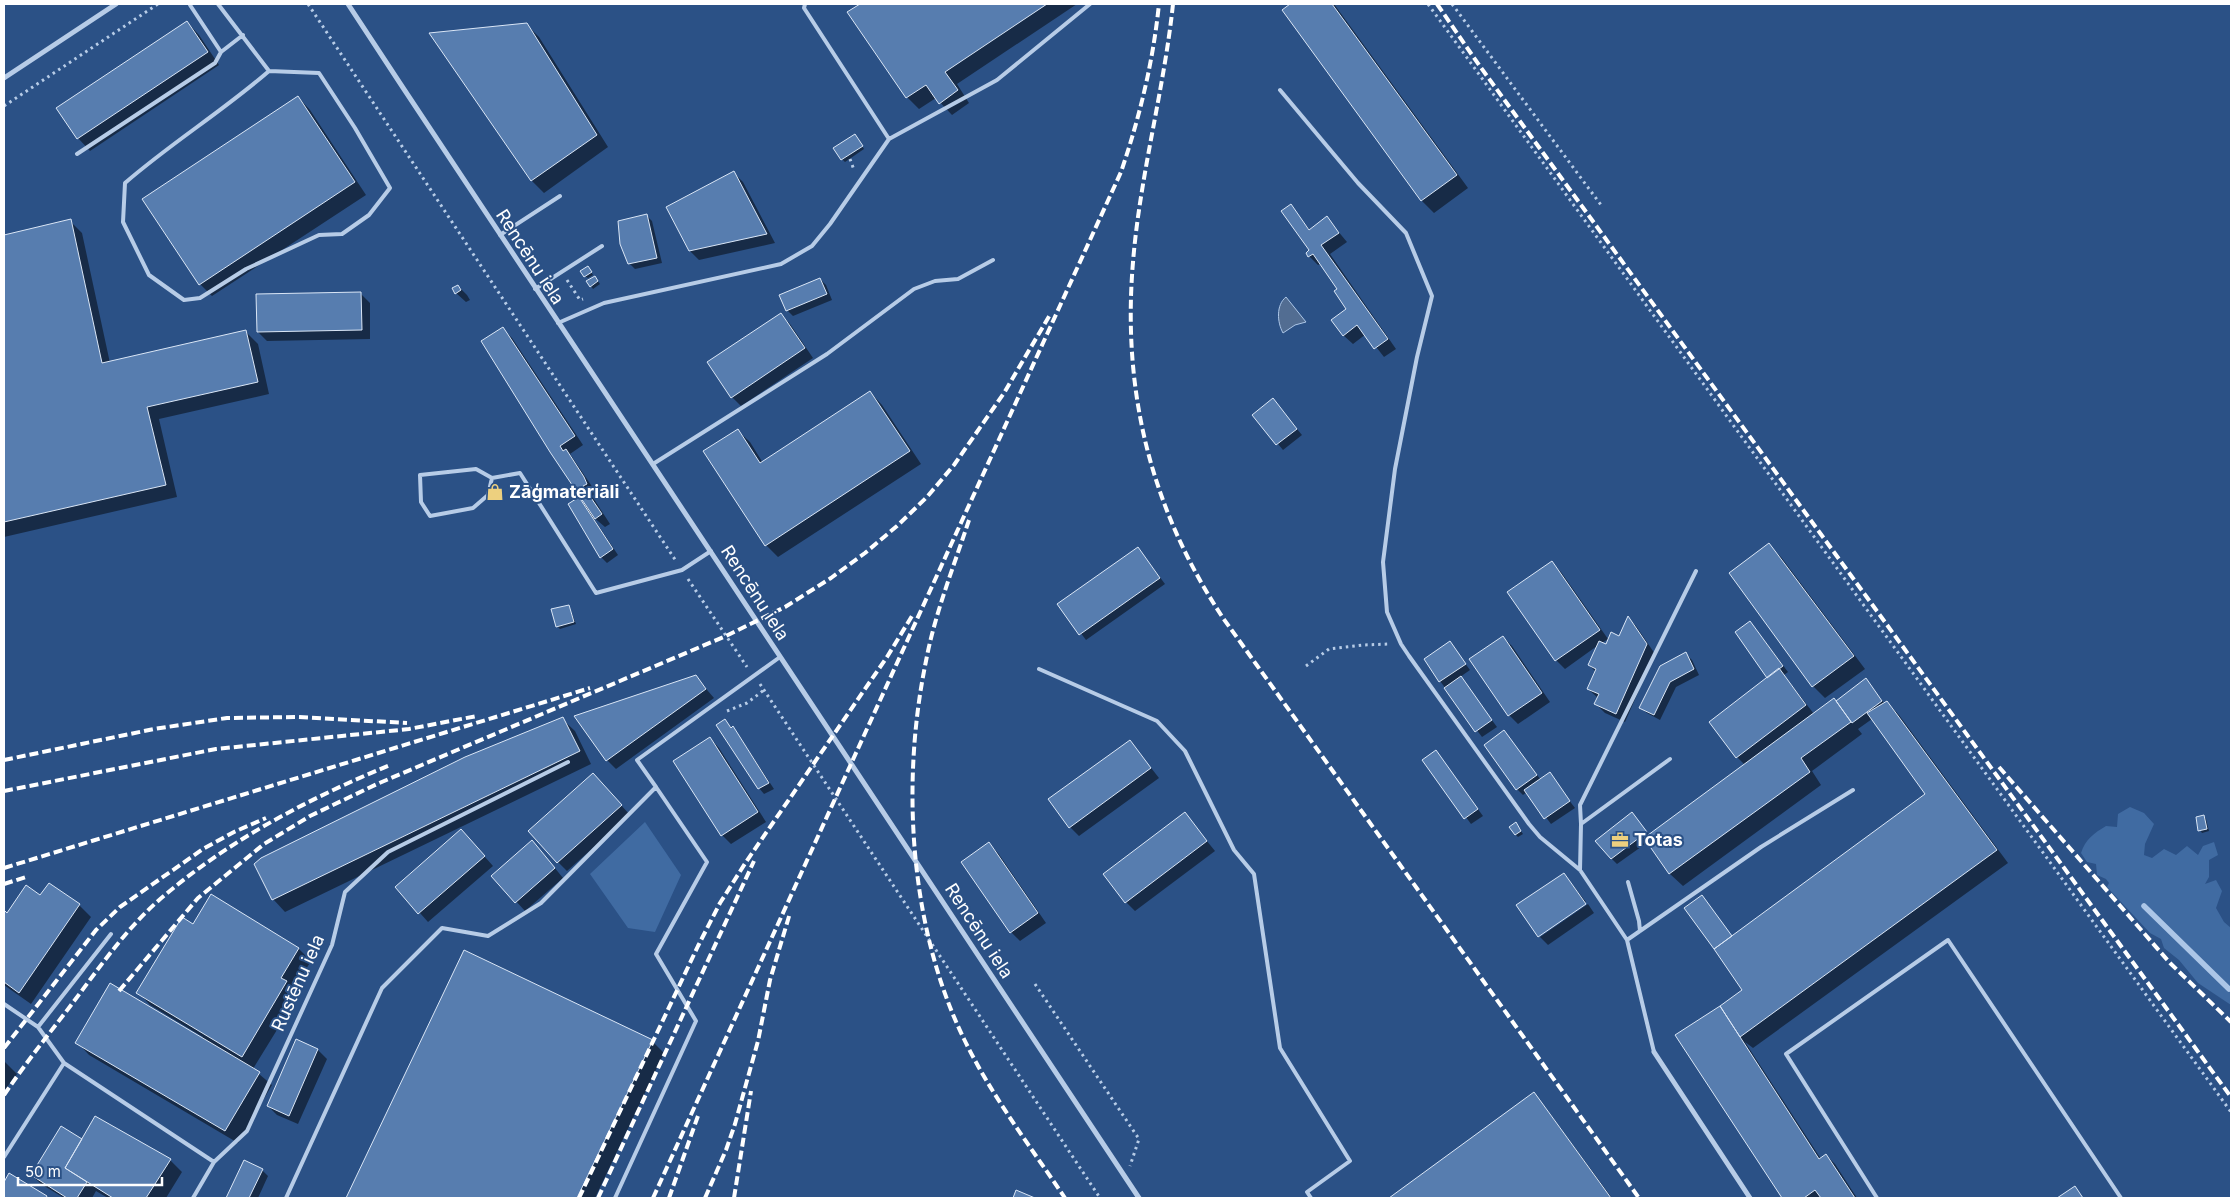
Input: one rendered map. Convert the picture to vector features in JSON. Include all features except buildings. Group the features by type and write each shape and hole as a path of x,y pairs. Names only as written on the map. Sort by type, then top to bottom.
{"street":[{"path":"4,78 116,4"},
{"name":"Rencēnu iela","path":"348,4 557,323 653,464 1139,1198"},
{"path":"1654,1052 1750,1198"}],"lane":[{"path":"218,4 269,71"},
{"path":"805,4 804,8 889,139"},
{"path":"557,323 604,303 781,264 812,246 830,224 889,139 996,80 1090,4"},
{"path":"190,5 221,52"},
{"path":"77,154 215,63 221,52 243,35"},
{"path":"269,71 319,74 355,128 390,188 369,215 342,234 319,235 246,270 200,298 184,300 149,275 123,222 125,182 157,155 237,98 269,71"},
{"path":"1280,90 1358,183 1406,234 1432,296 1417,357 1395,469 1382,562 1387,612 1401,644 1529,824 1540,837 1580,870 1626,940 1654,1052"},
{"path":"500,235 560,196"},
{"path":"535,289 602,246"},
{"path":"653,464 827,354 914,290 936,281 958,279 992,260"},
{"path":"492,478 488,495 473,508 430,516 421,502 420,475 476,469 492,478 520,473 596,593 682,570 710,551"},
{"path":"1580,870 1580,805 1696,571"},
{"path":"615,1198 696,1021 656,954 707,862 637,760 780,657"},
{"path":"1039,669 1156,721 1185,752 1234,850 1254,874 1280,1048 1350,1161 1308,1192 1312,1198"},
{"path":"1581,824 1670,759"},
{"name":"Rustēnu iela","path":"192,1198 214,1162 247,1131 332,945 345,892 388,852 568,762"},
{"path":"286,1198 382,988 442,928 488,936 541,902 656,787"},
{"path":"1626,940 1761,847 1853,790"},
{"path":"1628,882 1639,920 1640,931"},
{"path":"38,1027 111,934"},
{"path":"1877,1198 1786,1054 1948,940 2121,1198"},
{"path":"4,1004 38,1027 64,1063 214,1162"},
{"path":"4,1156 64,1063"}],"path":[{"path":"4,106 158,4"},
{"path":"308,4 682,570 764,690 834,800 1100,1198"},
{"path":"1428,4 2231,1112"},
{"path":"1452,4 1601,205"},
{"path":"561,271 580,300 590,298"},
{"path":"1306,666 1329,649 1364,645 1401,644"},
{"path":"727,711 747,703 764,690"},
{"path":"1035,984 1139,1139 1126,1179"}],"shaded area":[{"path":"1286,297 1306,322 1295,325 1283,333 1278,314 1280,304"},
{"path":"2130,807 2144,813 2154,824 2145,844 2144,855 2152,858 2164,849 2176,855 2187,846 2198,855 2203,846 2214,842 2218,855 2209,860 2209,877 2205,884 2216,880 2222,891 2216,908 2224,922 2231,928 2231,1005 2198,983 2179,960 2164,948 2161,939 2150,933 2107,887 2109,883 2106,879 2097,875 2096,864 2087,862 2081,853 2090,837 2098,831 2106,826 2117,827 2118,814"},
{"path":"645,822 681,875 655,932 628,928 590,874"}],"waterway":[{"path":"2144,906 2229,989"}],"railway":[{"path":"653,1198 1121,172 1145,89 1159,4"},
{"path":"1173,4 1164,68 1136,229 1131,310 1132,357 1138,403 1147,448 1160,492 1177,535 1198,577 1223,618 1639,1198"},
{"path":"1437,4 1479,65 2231,1097"},
{"path":"119,991 198,898 264,844 310,816 377,784 726,636 785,607 831,578 897,526 927,497 954,465 1004,393 1051,313"},
{"path":"969,520 934,625 918,707 914,755 913,804 915,853 921,902 931,949 946,995 964,1039 986,1080 1065,1198"},
{"path":"579,1198 720,903 746,862 887,657 912,616"},
{"path":"4,868 590,688"},
{"path":"4,791 216,749 409,729 477,716"},
{"path":"4,760 154,729 227,718 297,717 407,723"},
{"path":"4,1095 124,936 165,895 217,856 272,821 330,791 390,765"},
{"path":"1999,767 2170,963 2231,1022"},
{"path":"4,1048 96,930 120,907 203,849 234,832 266,818"},
{"path":"598,1198 754,861"},
{"path":"4,884 26,877"},
{"path":"705,1198 735,1124 758,1041 770,980 790,913"},
{"path":"734,1198 751,1091"},
{"path":"669,1198 699,1113"}],"place":[{"name":"Zāģmateriāli","path":"495,492"},
{"name":"Totas","path":"1620,840"}]}
